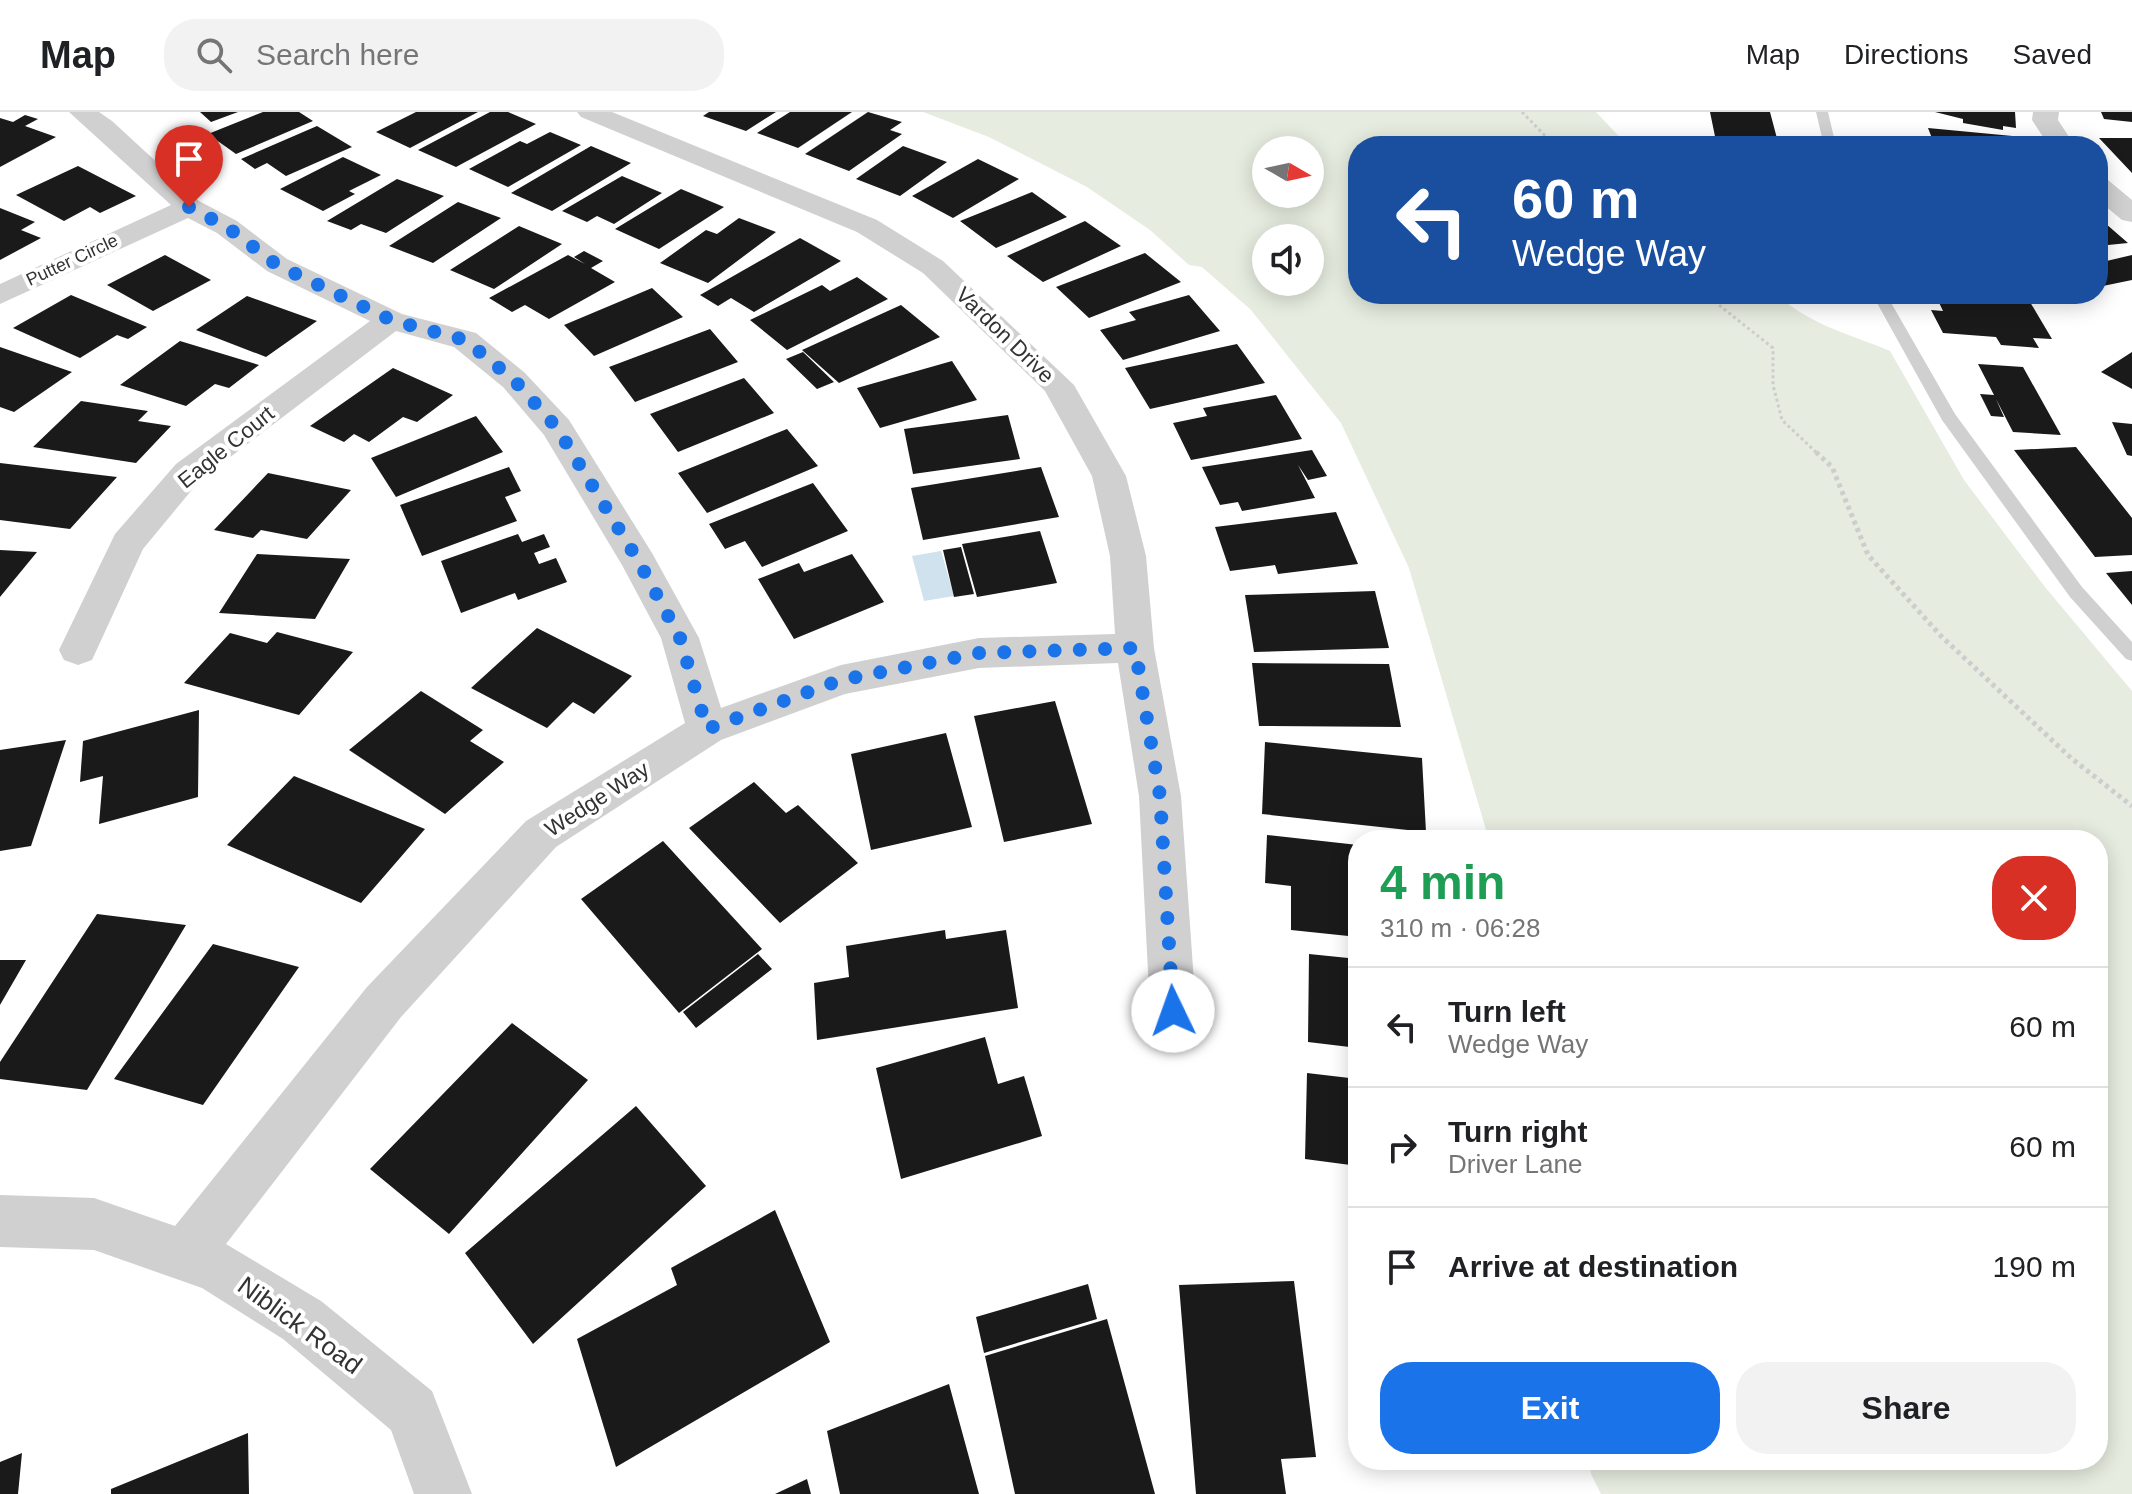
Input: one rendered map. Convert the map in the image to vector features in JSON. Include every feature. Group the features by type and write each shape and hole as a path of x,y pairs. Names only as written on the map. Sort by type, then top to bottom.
{"street":[{"path":"82,112 103,126 189,207 227,227 277,265 391,320 465,340 514,380 557,428 639,562 680,638 707,729"},
{"name":"Vardon Drive","path":"590,112 867,226 933,267 1058,385 1109,476 1128,556 1135,648 1160,796 1173,1011"},
{"path":"2046,112 2045,120 2055,136"},
{"path":"2108,194 2132,214"},
{"name":"Putter Circle","path":"0,295 189,207"},
{"name":"Eagle Court","path":"78,650 128,543 188,472 391,320"},
{"name":"Wedge Way","path":"185,1255 384,1002 541,834 707,729 841,680 979,653 1135,648"},
{"name":"Niblick Road","path":"0,1221 94,1224 217,1267 302,1320 412,1411 443,1494"}],"lane":[{"path":"1822,112 1828,136"},
{"path":"1885,304 1948,416 2076,592 2132,654"}],"path":[{"path":"1522,112 1545,136"},
{"path":"1718,304 1773,348 1773,385 1782,420 1832,467 1868,555 1941,636 2071,758 2132,806"}],"shaded area":[{"path":"923,112 1596,112 1619,136 1348,136 1348,304 1788,304 1817,321 1890,351 1964,480 2045,587 2132,691 2132,1494 1601,1494 1590,1470 2108,1470 2108,830 1486,830 1409,568 1341,423 1251,310 1202,267 1189,265 1150,230 1087,187 989,137"}],"water":[{"path":"941,551 954,596 924,601 912,556"}],"building":[{"path":"200,112 238,112 211,122"},
{"path":"263,112 299,112 313,121 236,154 208,134"},
{"path":"416,112 478,112 410,148 376,132"},
{"path":"490,112 508,112 536,124 456,167 418,150"},
{"path":"709,112 776,112 746,131 703,116"},
{"path":"790,112 852,112 798,148 757,133"},
{"path":"868,112 902,122 890,130 902,134 849,171 805,154"},
{"path":"1710,112 1770,112 1776,136 1715,136"},
{"path":"1935,112 2015,112 2016,128 2003,126 2003,130 1963,123 1963,119"},
{"path":"2101,112 2132,112 2132,122 2104,119"},
{"path":"25,115 38,119 25,126 56,137 0,167 0,118 13,122"},
{"path":"317,126 352,147 286,176 267,163 255,169 241,159"},
{"path":"1928,128 2012,136 1931,136"},
{"path":"550,132 581,145 508,187 469,169 520,141 527,144"},
{"path":"2108,138 2132,138 2132,173 2108,148"},
{"path":"591,146 631,163 552,211 511,193"},
{"path":"903,146 947,162 900,196 856,179"},
{"path":"343,157 381,175 349,191 355,194 323,211 280,189"},
{"path":"978,159 1019,179 953,218 912,196"},
{"path":"78,166 136,196 100,213 90,207 64,221 16,195"},
{"path":"622,176 662,193 614,224 597,216 587,222 562,211"},
{"path":"397,179 444,196 386,233 361,224 351,230 327,221"},
{"path":"681,189 724,207 659,249 615,229"},
{"path":"1032,192 1067,217 996,248 960,221"},
{"path":"458,202 501,218 433,263 389,246"},
{"path":"0,208 35,222 21,230 41,238 0,260"},
{"path":"739,218 776,232 708,283 660,263 706,230 717,234"},
{"path":"1085,221 1121,246 1043,282 1007,256"},
{"path":"519,226 562,244 494,289 450,270"},
{"path":"2108,226 2128,243 2108,245"},
{"path":"800,238 841,261 754,312 731,298 718,306 700,295"},
{"path":"584,251 603,261 591,268 615,282 549,319 525,305 512,312 489,298 568,255 585,264 574,257"},
{"path":"1145,253 1181,282 1089,318 1056,287"},
{"path":"165,255 211,280 153,311 107,285"},
{"path":"2132,255 2132,280 2108,285 2108,261"},
{"path":"857,277 888,299 787,350 750,320 822,285 830,291"},
{"path":"652,288 683,317 594,356 564,325"},
{"path":"71,295 147,327 128,339 117,335 80,358 13,328"},
{"path":"1189,295 1220,331 1123,360 1100,330 1136,320 1129,312"},
{"path":"247,296 317,321 266,357 196,330"},
{"path":"1940,304 2031,304 2052,339 2033,338 2039,348 2001,345 1996,337 1943,333 1931,310 1943,311"},
{"path":"901,305 940,337 839,383 802,350"},
{"path":"710,329 738,362 635,402 609,367"},
{"path":"180,341 259,365 229,388 215,384 186,406 120,385"},
{"path":"1237,344 1265,383 1150,409 1125,368"},
{"path":"0,347 72,372 14,412 0,407"},
{"path":"803,352 834,382 817,389 786,359"},
{"path":"2132,352 2132,389 2101,372"},
{"path":"952,361 977,400 880,428 857,388"},
{"path":"1978,364 2023,367 2061,435 2013,432 1996,399 2004,417 1991,416 1980,394 1994,395"},
{"path":"393,368 453,395 417,422 403,417 369,442 354,434 344,442 310,426"},
{"path":"744,378 774,413 678,452 650,414"},
{"path":"1276,395 1302,439 1191,460 1173,423 1207,416 1203,408"},
{"path":"81,401 148,411 138,421 171,426 136,463 33,447"},
{"path":"1008,415 1020,459 913,474 904,429"},
{"path":"476,416 503,452 396,497 371,458"},
{"path":"2112,422 2132,424 2132,456 2127,455"},
{"path":"787,429 818,466 707,513 678,473"},
{"path":"2076,447 2132,518 2132,555 2095,557 2014,450"},
{"path":"1312,450 1327,476 1308,480 1298,465 1315,498 1242,511 1238,502 1220,505 1202,467"},
{"path":"0,463 117,477 70,529 0,520"},
{"path":"509,467 521,491 505,497 517,521 422,556 400,505"},
{"path":"1041,467 1059,517 923,540 911,488"},
{"path":"268,473 351,490 307,539 261,530 253,538 214,530"},
{"path":"813,483 848,531 762,567 745,541 725,549 709,524"},
{"path":"1336,512 1358,564 1278,574 1275,565 1230,571 1215,527"},
{"path":"1040,531 1057,583 977,597 962,544"},
{"path":"518,534 522,542 544,534 550,547 534,553 539,564 556,558 567,582 518,600 515,593 461,613 441,561"},
{"path":"961,547 974,594 954,597 943,550"},
{"path":"0,550 37,552 0,597"},
{"path":"257,554 350,559 315,619 219,613"},
{"path":"852,554 884,602 794,639 758,579 799,563 804,572"},
{"path":"2132,571 2132,605 2106,573"},
{"path":"1375,591 1389,648 1254,652 1245,595"},
{"path":"537,628 632,676 594,714 573,702 547,728 471,688"},
{"path":"277,632 353,652 299,715 184,683 230,633 267,643"},
{"path":"1252,663 1389,664 1401,727 1259,726"},
{"path":"421,691 483,730 470,741 504,762 445,814 349,750"},
{"path":"1055,701 1092,824 1004,842 974,716"},
{"path":"199,710 198,797 99,824 103,776 80,782 83,741"},
{"path":"946,733 972,827 871,850 851,754"},
{"path":"66,740 31,846 0,851 0,750"},
{"path":"1265,742 1422,758 1426,830 1262,814"},
{"path":"294,776 425,829 361,903 227,845"},
{"path":"754,782 786,813 798,805 858,863 780,923 689,828"},
{"path":"1267,835 1348,844 1348,936 1291,930 1291,886 1265,883"},
{"path":"663,841 762,949 679,1013 581,899"},
{"path":"97,914 186,925 87,1090 0,1079 0,1062"},
{"path":"945,930 946,939 1006,930 1018,1008 817,1040 814,983 849,977 846,946"},
{"path":"213,944 299,967 203,1105 114,1079"},
{"path":"758,954 772,969 696,1028 683,1012"},
{"path":"1309,954 1348,958 1348,1047 1308,1042"},
{"path":"0,960 26,960 0,1005"},
{"path":"512,1023 588,1080 449,1234 370,1169"},
{"path":"985,1037 998,1084 1024,1076 1042,1136 901,1179 876,1068"},
{"path":"1307,1073 1348,1078 1348,1165 1305,1159"},
{"path":"636,1106 706,1186 533,1344 465,1253"},
{"path":"775,1210 830,1342 616,1467 577,1339 677,1285 671,1268"},
{"path":"1294,1281 1316,1457 1281,1459 1286,1494 1196,1494 1179,1285"},
{"path":"1088,1284 1097,1319 984,1353 976,1317"},
{"path":"1107,1319 1155,1494 1015,1494 985,1356"},
{"path":"949,1384 979,1494 840,1494 827,1431"},
{"path":"248,1433 249,1494 111,1494 111,1489"},
{"path":"22,1453 18,1494 0,1494 0,1462"},
{"path":"807,1479 811,1494 775,1494"}],"route":[{"path":"189,207 227,227 277,265 391,320 465,340 514,380 557,428 639,562 680,638 707,729 841,680 979,653 1135,648 1160,796 1173,1011"}]}
